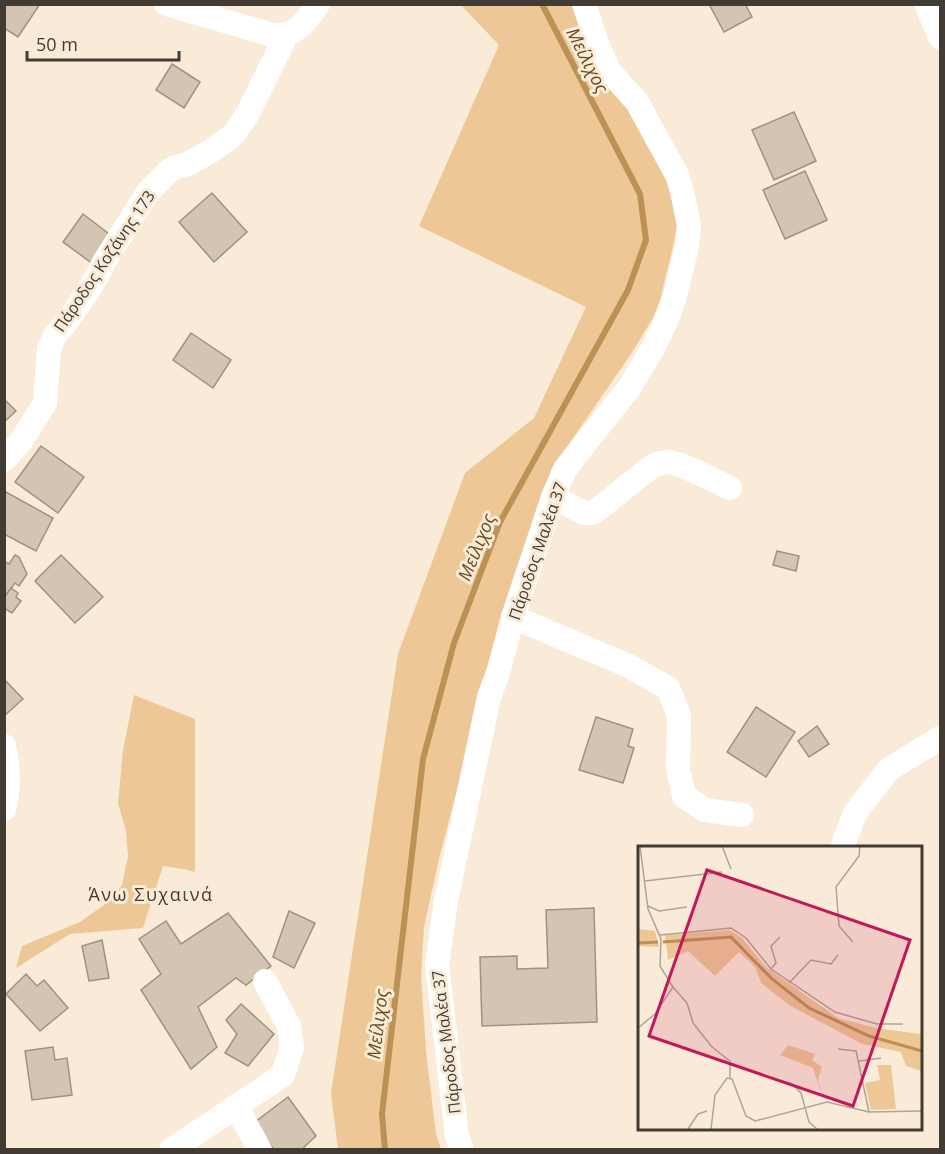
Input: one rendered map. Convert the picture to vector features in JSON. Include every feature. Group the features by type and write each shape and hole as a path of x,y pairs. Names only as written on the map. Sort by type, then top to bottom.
{"street":[{"path":"166,4 273,35 287,34 301,26 318,4"},
{"name":"Πάροδος Μαλέα 37","path":"462,1149 457,1136 437,964 446,901 486,709 513,617 553,497 565,469 629,388 667,319 683,265 689,226 677,175 637,102 609,71 584,4"},
{"path":"926,4 940,37"},
{"name":"Πάροδος Κοζάνης 173","path":"4,460 21,441 45,403 48,356 54,337 81,301 144,198 169,171 206,154 235,133 248,113 287,34"},
{"path":"553,497 584,513 593,513 651,467 658,463 668,462 730,488"},
{"path":"513,617 629,666 668,688 679,716 678,769 684,796 705,810 742,815"},
{"path":"843,846 855,813 888,770 940,738"},
{"path":"4,746 9,785 4,808"},
{"path":"171,1149 283,1074 292,1047 289,1026 265,981"},
{"path":"236,1106 260,1149"}],"shaded area":[{"path":"461,5 576,5 665,173 674,201 677,226 660,300 653,318 551,470 470,740 439,859 424,927 421,977 426,1051 436,1134 441,1149 338,1149 331,1093 398,654 465,473 534,418 586,307 419,226 499,45"},
{"path":"134,695 195,719 195,872 163,866 143,928 70,934 16,968 22,946 80,922 111,900 122,885 128,856 126,831 118,803 123,750"}],"building":[{"path":"4,4 40,4 18,37 4,28"},
{"path":"709,4 745,4 752,17 724,32"},
{"path":"172,64 200,82 184,108 156,90"},
{"path":"794,112 816,161 774,180 752,130"},
{"path":"805,171 827,220 785,239 763,190"},
{"path":"212,193 247,232 214,262 179,222"},
{"path":"83,214 113,237 93,264 63,242"},
{"path":"191,333 231,360 213,388 173,360"},
{"path":"4,399 16,411 4,422"},
{"path":"41,446 84,477 58,513 15,482"},
{"path":"4,491 53,518 36,551 4,534"},
{"path":"777,551 799,556 796,571 773,565"},
{"path":"15,555 19,557 27,574 19,586 15,583 4,598 4,561 9,564"},
{"path":"61,555 103,597 75,623 35,581"},
{"path":"11,588 18,593 16,597 21,601 12,613 4,608 4,598"},
{"path":"4,679 23,699 4,716"},
{"path":"756,707 795,732 766,777 727,752"},
{"path":"596,717 633,729 628,746 634,748 623,783 579,770"},
{"path":"817,726 829,744 809,757 798,741"},
{"path":"594,908 597,1022 482,1026 480,957 517,956 517,969 548,968 546,910"},
{"path":"289,911 315,923 294,968 273,957"},
{"path":"228,913 271,966 246,985 236,978 198,1007 217,1047 191,1069 141,990 161,974 139,939 166,921 181,944"},
{"path":"102,940 109,978 89,981 82,946"},
{"path":"26,974 37,986 44,980 68,1008 40,1031 6,994"},
{"path":"241,1004 274,1034 248,1066 225,1053 237,1034 226,1020"},
{"path":"53,1047 55,1060 67,1058 72,1095 32,1100 25,1051"},
{"path":"288,1097 316,1136 301,1150 274,1150 255,1122"}],"waterway":[{"name":"Μείλιχος","path":"385,1150 382,1114 423,759 454,643 500,522 628,290 646,240 640,194 542,4"}],"district":[{"name":"Άνω Συχαινά","path":"151,894"}]}
